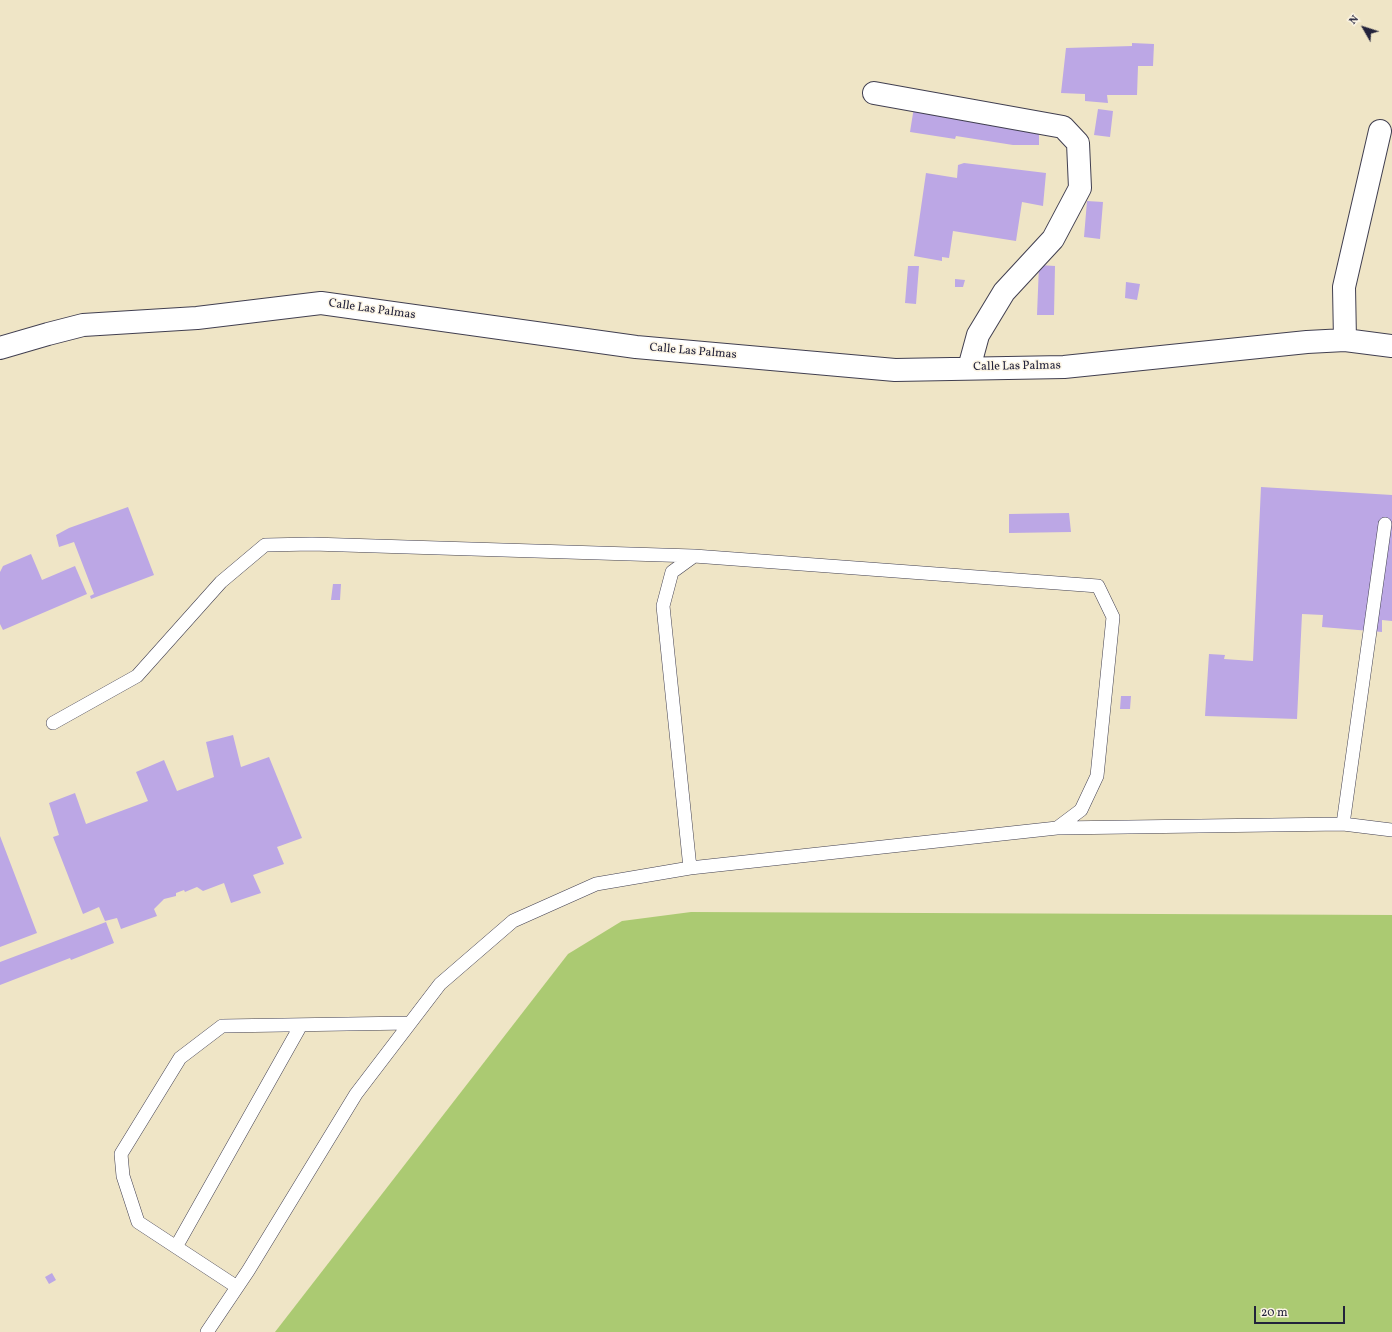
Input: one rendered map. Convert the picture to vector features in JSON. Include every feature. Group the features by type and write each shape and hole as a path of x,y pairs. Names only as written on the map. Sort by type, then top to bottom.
{"street":[{"path":"874,93 1063,127 1078,142 1080,188 1053,239 1004,292 978,335 969,368"},
{"path":"1345,340 1344,287 1380,131"},
{"name":"Calle Las Palmas","path":"0,348 41,335 83,325 196,318 322,303 636,347 895,370 1064,367 1307,342 1345,340 1392,346"}],"lane":[{"path":"1343,824 1384,524"},
{"path":"53,723 137,676 221,582 266,545 320,544 694,556 1098,586 1113,617 1097,776 1081,810 1057,828"},
{"path":"690,868 662,606 672,572 694,556"},
{"path":"207,1332 237,1287 356,1094 440,984 513,921 596,884 690,868 1057,828 1343,824 1392,830"},
{"path":"237,1287 138,1222 123,1176 121,1154 180,1058 222,1026 410,1023"},
{"path":"176,1247 301,1025"}],"green space":[{"path":"691,912 1392,915 1392,1332 275,1332 568,954 622,921"}],"building":[{"path":"1132,43 1154,44 1153,66 1138,66 1137,95 1107,95 1108,103 1085,101 1085,94 1061,93 1066,48 1132,46"},
{"path":"914,107 1039,123 1039,145 1013,145 956,136 955,139 910,132"},
{"path":"1098,109 1113,111 1110,137 1094,135"},
{"path":"964,163 1046,173 1043,206 1022,202 1016,241 953,231 949,258 942,257 942,261 914,256 926,173 957,178 958,165"},
{"path":"1087,201 1103,202 1100,239 1084,237"},
{"path":"1039,265 1055,266 1054,315 1037,315"},
{"path":"908,266 919,266 916,304 905,303"},
{"path":"955,279 965,280 963,287 955,287"},
{"path":"1126,282 1140,284 1137,300 1125,298"},
{"path":"1261,487 1392,495 1392,621 1382,620 1382,632 1322,627 1323,615 1302,614 1297,719 1205,716 1209,654 1225,655 1224,659 1253,661"},
{"path":"128,507 154,575 91,599 90,596 94,594 74,542 59,547 56,535 69,528"},
{"path":"1069,513 1071,532 1009,533 1009,514"},
{"path":"31,554 42,580 75,566 87,594 3,630 0,624 0,572 3,566"},
{"path":"333,584 341,584 340,600 331,600"},
{"path":"1121,696 1131,696 1130,709 1120,709"},
{"path":"233,735 241,767 269,757 302,838 277,847 284,864 253,875 261,893 231,903 224,883 203,891 197,887 185,892 184,890 176,893 176,896 164,899 154,909 157,916 121,929 117,918 105,921 99,907 83,914 53,837 59,835 49,803 75,793 86,824 148,801 136,772 164,760 177,791 214,777 206,742"},
{"path":"0,836 37,933 0,947"},
{"path":"106,922 114,943 0,985 0,962"},
{"path":"52,1273 56,1280 49,1284 45,1277"}]}
